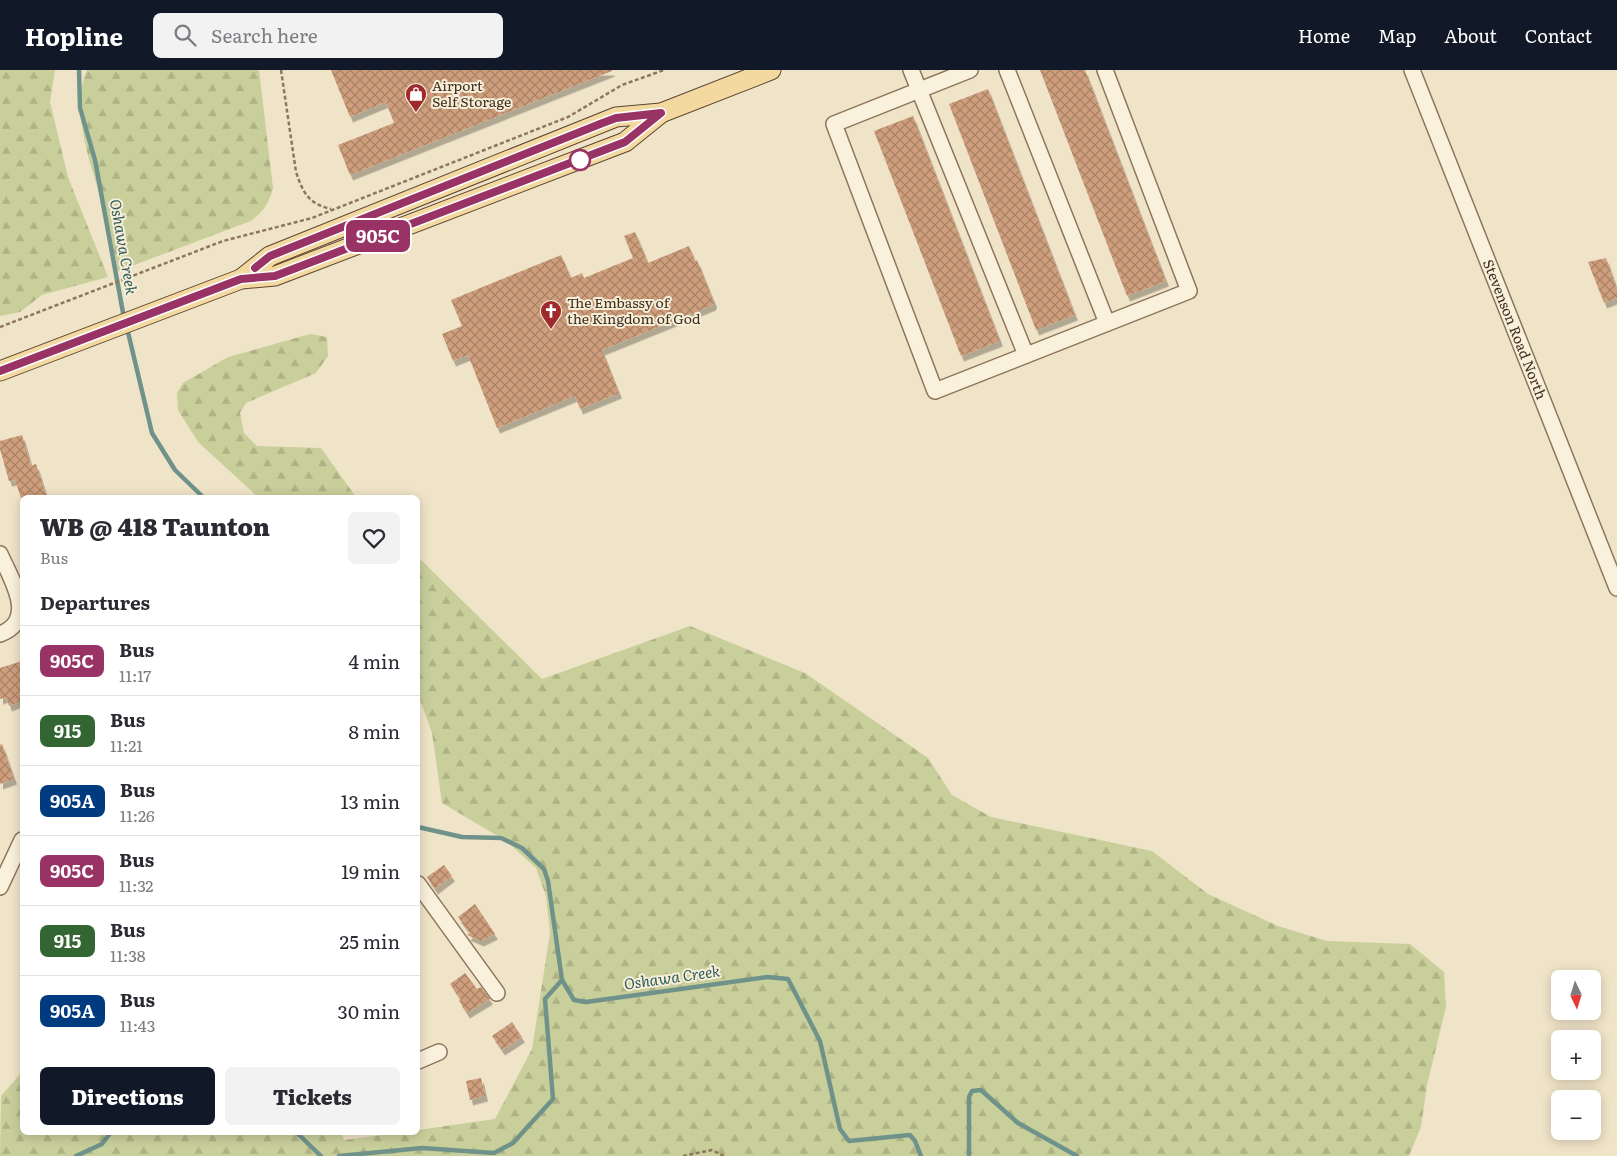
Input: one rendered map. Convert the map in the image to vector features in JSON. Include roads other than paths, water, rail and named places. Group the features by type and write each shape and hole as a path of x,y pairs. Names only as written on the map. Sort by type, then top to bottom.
{"main road":[{"path":"241,279 270,256 537,148 616,118 661,113 771,70"},
{"path":"0,371 241,279 275,276 625,142 661,113"}],"street":[{"path":"911,70 1026,355"},
{"path":"970,70 834,124 935,391 1190,291 1105,70"},
{"path":"1007,70 1107,323"},
{"name":"Stevenson Road North","path":"1412,70 1617,588"},
{"path":"0,554 20,603 19,618 6,632"},
{"path":"0,887 20,844"},
{"path":"420,887 497,992"},
{"path":"420,1060 439,1052"}],"waterway":[{"name":"Oshawa Creek","path":"79,70 80,108 95,160 124,318"},
{"name":"Oshawa Creek","path":"127,328 152,433 175,470 201,495"},
{"name":"Oshawa Creek","path":"420,827 462,837 501,838 522,848 544,869 548,881 562,980 574,1000 586,1002 767,977 788,979 820,1041 840,1129 849,1141 910,1135 915,1141 921,1156"},
{"path":"339,1156 422,1148 494,1153 513,1143 553,1099 545,999 562,980"},
{"name":"Oshawa Creek","path":"969,1156 969,1097 972,1091 981,1090 1018,1123 1077,1156"},
{"path":"76,1156 102,1144 109,1135"},
{"path":"299,1135 321,1156"}],"place":[{"name":"Airport Self Storage","path":"416,113"},
{"name":"The Embassy of the Kingdom of God","path":"551,330"}]}
